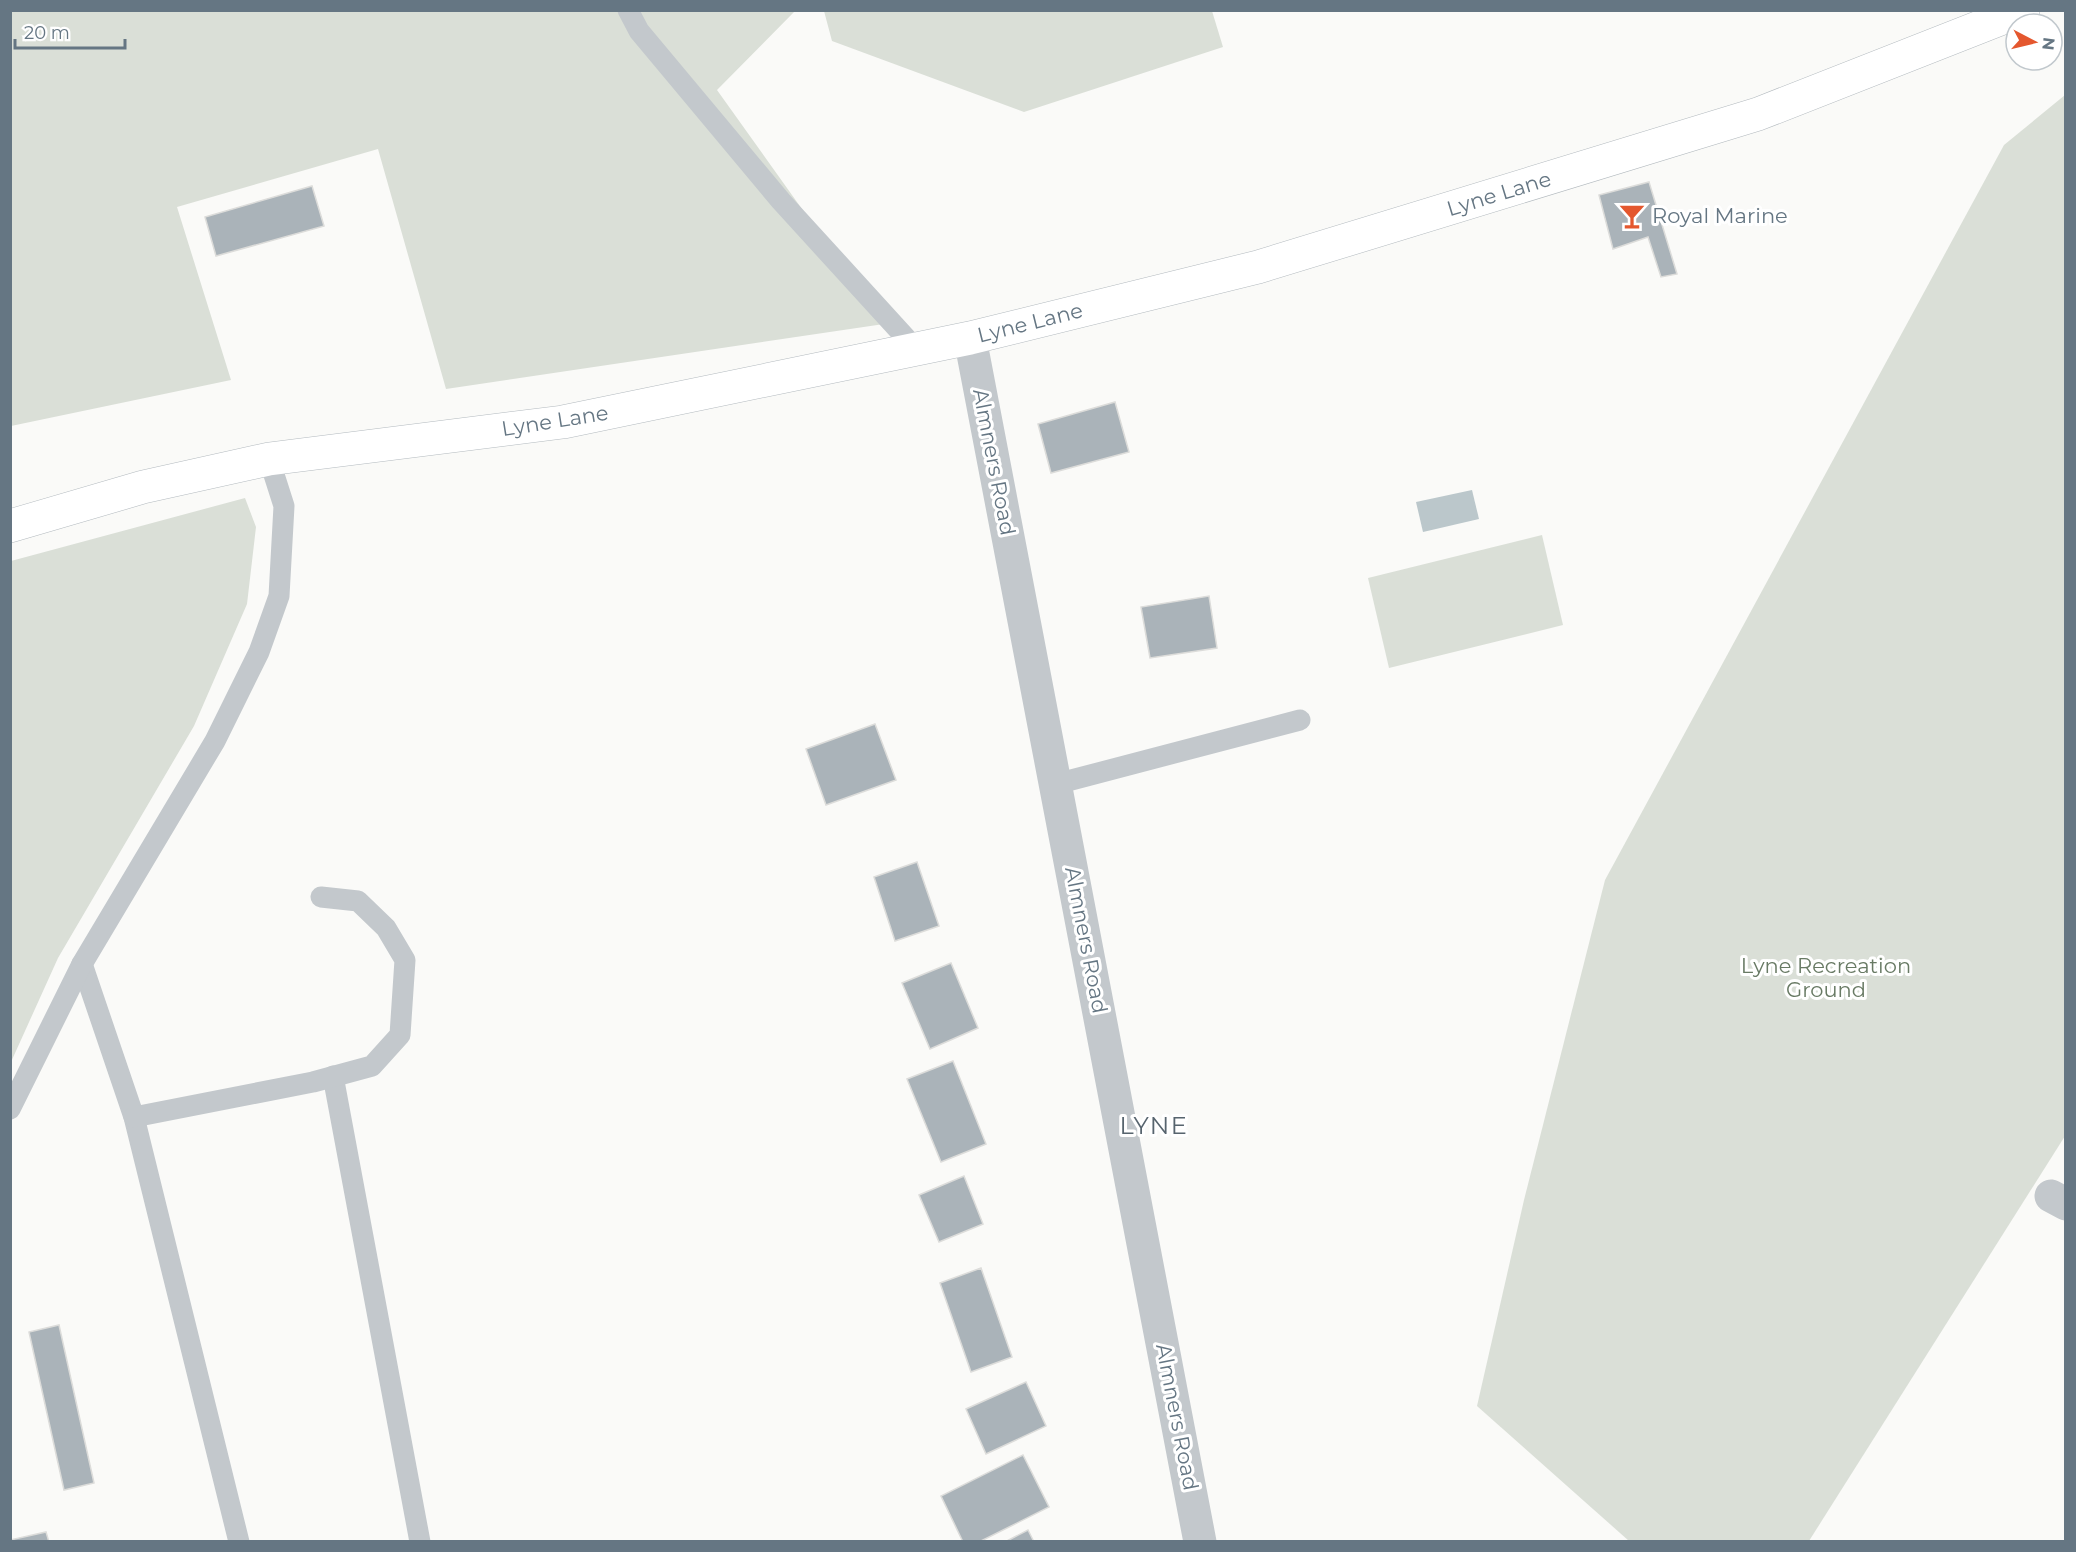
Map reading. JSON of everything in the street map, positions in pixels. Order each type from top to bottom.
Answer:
[{"type":"street","name":"Lyne Lane","points":[[10,526],[142,487],[269,459],[563,422],[969,338],[1258,267],[1747,118],[2023,10]]},
{"type":"street","name":"Almners Road","points":[[969,338],[1200,1542]]},
{"type":"lane","points":[[628,10],[639,31],[782,201],[916,349]]},
{"type":"lane","points":[[10,1109],[82,964],[215,741],[267,630],[279,596],[284,506],[269,459]]},
{"type":"lane","points":[[1056,784],[1300,720]]},
{"type":"lane","points":[[134,1117],[372,1066],[400,1035],[405,960],[386,928],[358,901],[321,897]]},
{"type":"lane","points":[[82,964],[134,1117],[240,1542]]},
{"type":"lane","points":[[333,1076],[420,1542]]},
{"type":"green space","points":[[11,11],[795,11],[717,90],[884,324],[446,389],[378,149],[177,207],[231,380],[11,426]]},
{"type":"green space","points":[[824,11],[1212,11],[1223,47],[1024,112],[832,41]]},
{"type":"green space","name":"Lyne Recreation Ground","points":[[2065,95],[2065,1136],[1809,1541],[1629,1541],[1477,1406],[1524,1200],[1605,880],[2004,145]]},
{"type":"green space","points":[[245,498],[256,527],[247,604],[194,726],[58,958],[11,1062],[11,561]]},
{"type":"green space","points":[[1542,535],[1563,625],[1389,668],[1368,578]]},
{"type":"shaded area","points":[[1472,490],[1479,519],[1423,532],[1416,502]]},
{"type":"building","name":"Royal Marine","points":[[1649,182],[1677,274],[1661,277],[1648,237],[1613,249],[1599,195]]},
{"type":"building","points":[[312,186],[324,226],[216,256],[205,217]]},
{"type":"building","points":[[1115,402],[1129,452],[1051,473],[1038,424]]},
{"type":"building","points":[[1209,596],[1217,648],[1150,658],[1141,607]]},
{"type":"building","points":[[875,724],[896,780],[826,805],[806,749]]},
{"type":"building","points":[[917,862],[939,926],[895,941],[874,877]]},
{"type":"building","points":[[951,963],[978,1028],[930,1049],[902,983]]},
{"type":"building","points":[[953,1061],[986,1144],[941,1162],[907,1079]]},
{"type":"building","points":[[964,1176],[983,1224],[939,1242],[919,1195]]},
{"type":"building","points":[[981,1268],[1012,1357],[971,1372],[940,1283]]},
{"type":"building","points":[[59,1325],[94,1483],[64,1490],[29,1332]]},
{"type":"building","points":[[1026,1382],[1046,1426],[986,1454],[966,1409]]},
{"type":"building","points":[[1023,1455],[1049,1507],[979,1542],[963,1542],[941,1496]]},
{"type":"building","points":[[1028,1530],[1034,1542],[1005,1542]]},
{"type":"building","points":[[46,1532],[49,1542],[10,1542],[10,1540]]},
{"type":"place","name":"Royal Marine","points":[[1632,216]]},
{"type":"district","name":"LYNE","points":[[1154,1126]]}]
